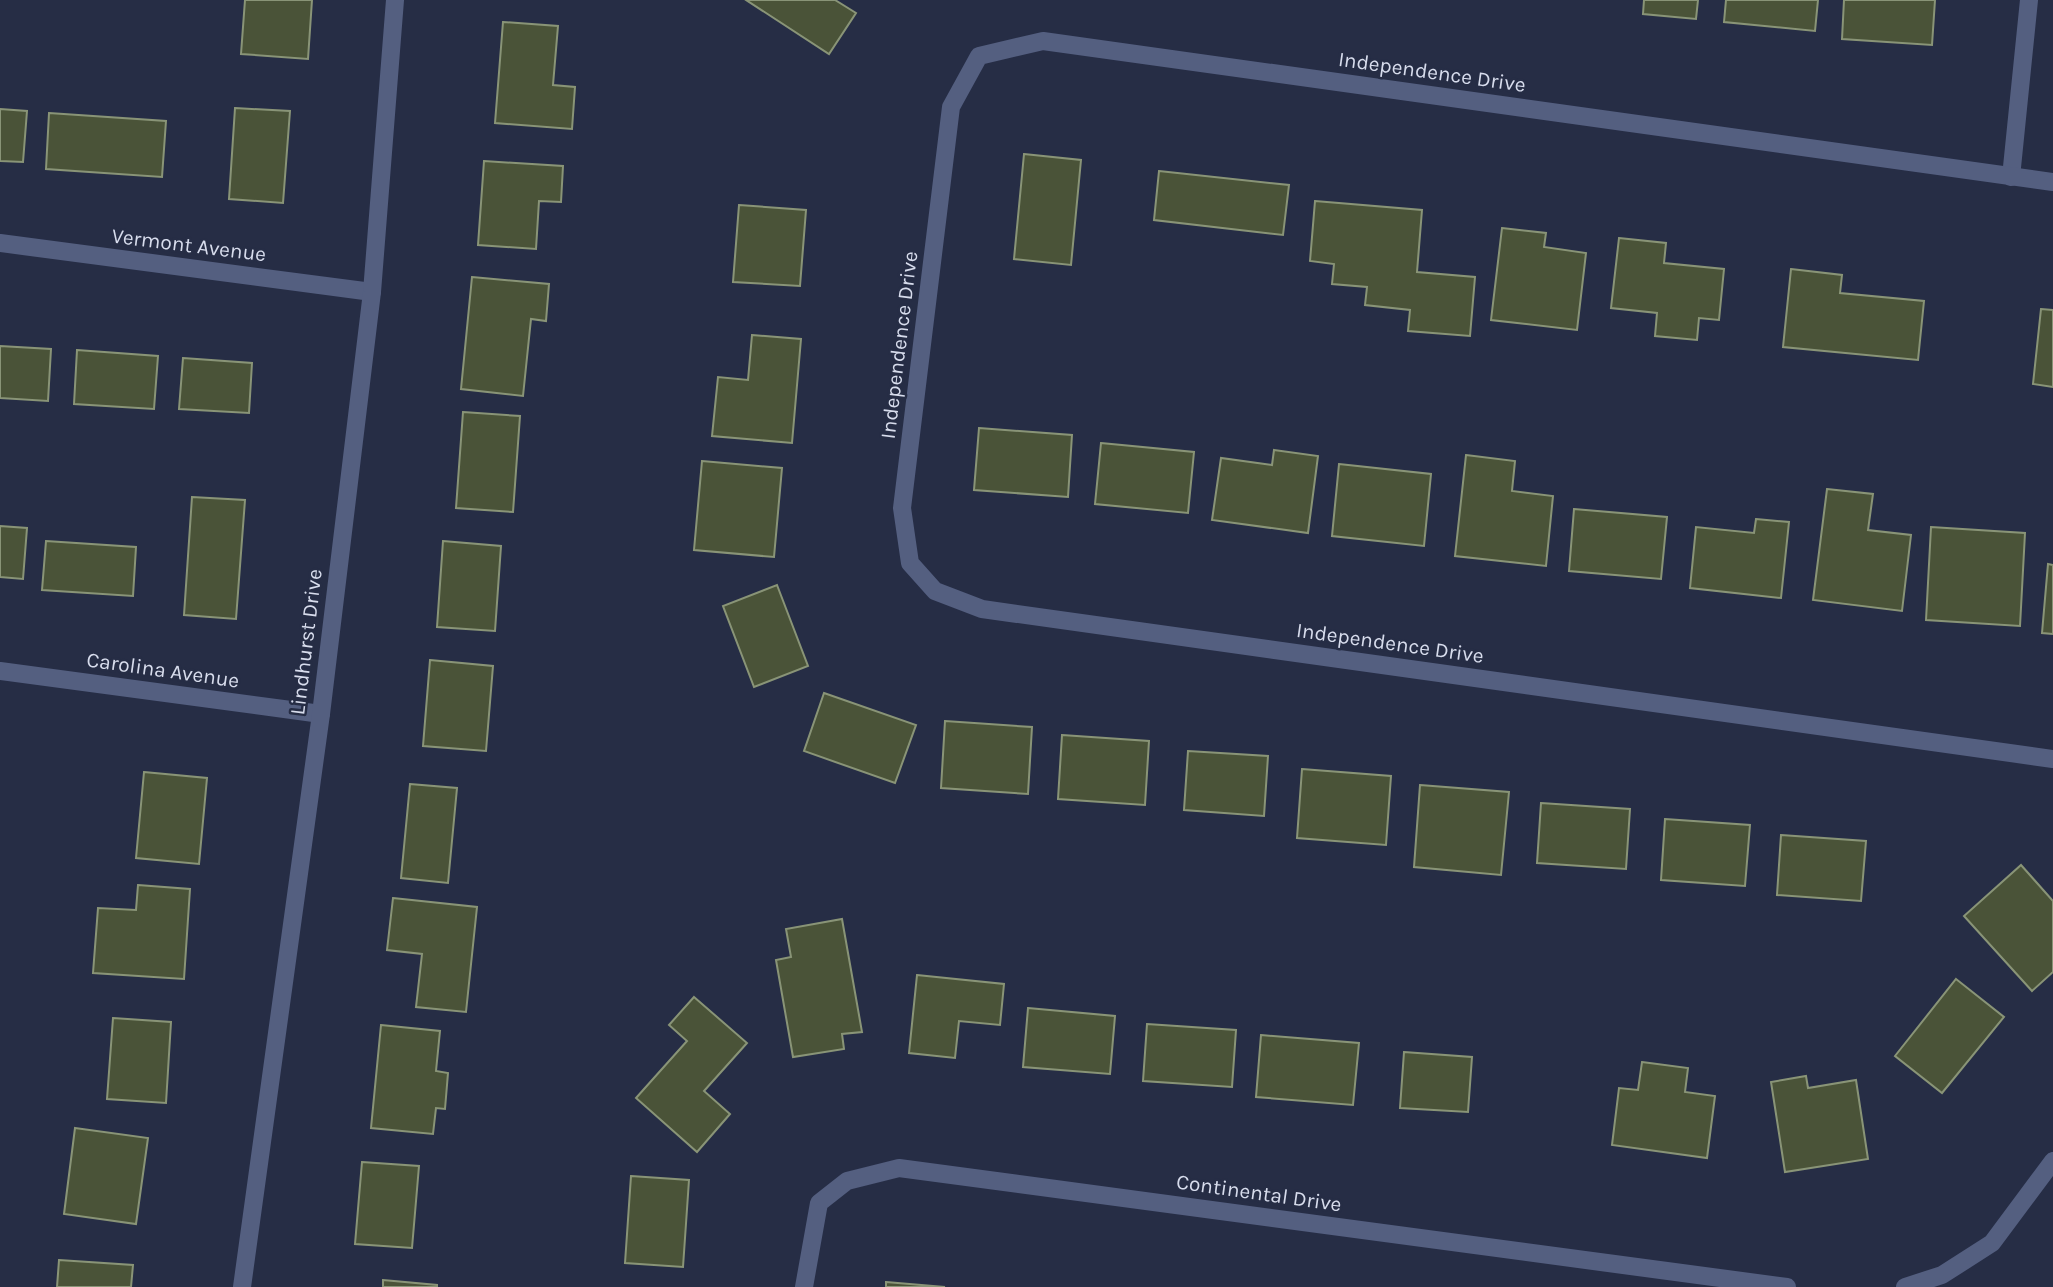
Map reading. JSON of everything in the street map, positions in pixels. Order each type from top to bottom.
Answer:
[{"type":"street","name":"Lindhurst Drive","points":[[242,1287],[321,714],[372,292],[395,0]]},
{"type":"street","points":[[2011,177],[2029,0]]},
{"type":"street","name":"Independence Drive","points":[[2053,182],[1043,40],[979,56],[951,107],[902,508],[910,563],[935,590],[982,609],[2053,759]]},
{"type":"street","name":"Vermont Avenue","points":[[0,243],[372,292]]},
{"type":"street","name":"Carolina Avenue","points":[[0,671],[321,714]]},
{"type":"street","points":[[1905,1287],[1942,1275],[1992,1243],[2053,1161]]},
{"type":"street","name":"Continental Drive","points":[[804,1287],[819,1203],[847,1181],[899,1168],[1787,1287]]},
{"type":"building","points":[[245,0],[312,0],[308,59],[241,54]]},
{"type":"building","points":[[746,0],[835,0],[856,13],[829,54]]},
{"type":"building","points":[[1644,0],[1698,0],[1696,19],[1643,14]]},
{"type":"building","points":[[1726,0],[1818,0],[1815,31],[1724,22]]},
{"type":"building","points":[[1844,0],[1935,0],[1932,45],[1842,39]]},
{"type":"building","points":[[503,22],[558,26],[553,85],[575,87],[572,129],[495,123]]},
{"type":"building","points":[[235,108],[290,111],[283,203],[229,199]]},
{"type":"building","points":[[0,109],[27,111],[23,162],[0,161]]},
{"type":"building","points":[[49,113],[166,121],[162,177],[46,169]]},
{"type":"building","points":[[1024,154],[1081,160],[1071,265],[1014,259]]},
{"type":"building","points":[[484,161],[563,166],[561,202],[539,201],[536,249],[478,245]]},
{"type":"building","points":[[1159,171],[1289,185],[1283,235],[1154,220]]},
{"type":"building","points":[[1315,201],[1422,210],[1417,272],[1475,277],[1470,336],[1408,331],[1410,310],[1365,305],[1367,287],[1332,284],[1334,264],[1310,261]]},
{"type":"building","points":[[739,205],[806,210],[800,286],[733,282]]},
{"type":"building","points":[[1502,228],[1546,233],[1544,247],[1586,253],[1577,330],[1491,320]]},
{"type":"building","points":[[1619,238],[1666,243],[1664,263],[1724,269],[1719,320],[1699,318],[1697,340],[1655,336],[1657,313],[1611,308]]},
{"type":"building","points":[[1791,269],[1842,275],[1840,293],[1924,301],[1918,360],[1783,347]]},
{"type":"building","points":[[472,277],[549,284],[546,321],[531,319],[523,396],[461,389]]},
{"type":"building","points":[[2041,309],[2053,310],[2053,387],[2033,384]]},
{"type":"building","points":[[752,335],[801,339],[792,443],[712,436],[718,377],[748,380]]},
{"type":"building","points":[[0,346],[51,349],[48,401],[0,398]]},
{"type":"building","points":[[77,350],[158,356],[154,409],[74,404]]},
{"type":"building","points":[[183,358],[252,363],[249,413],[179,409]]},
{"type":"building","points":[[463,412],[520,416],[513,512],[456,508]]},
{"type":"building","points":[[979,428],[1072,435],[1068,497],[974,490]]},
{"type":"building","points":[[1101,443],[1194,452],[1188,513],[1095,504]]},
{"type":"building","points":[[1274,450],[1318,456],[1308,533],[1212,520],[1221,458],[1272,465]]},
{"type":"building","points":[[1466,455],[1515,461],[1512,491],[1553,496],[1546,566],[1455,556]]},
{"type":"building","points":[[702,461],[782,468],[774,557],[694,550]]},
{"type":"building","points":[[1339,464],[1431,474],[1424,546],[1332,536]]},
{"type":"building","points":[[1827,489],[1873,494],[1868,530],[1911,535],[1902,611],[1813,600]]},
{"type":"building","points":[[192,497],[245,500],[236,619],[184,615]]},
{"type":"building","points":[[1574,509],[1667,517],[1661,579],[1569,571]]},
{"type":"building","points":[[1756,519],[1789,522],[1781,598],[1690,588],[1696,527],[1754,533]]},
{"type":"building","points":[[0,526],[27,528],[23,579],[0,577]]},
{"type":"building","points":[[1931,527],[2025,533],[2020,626],[1926,620]]},
{"type":"building","points":[[46,541],[136,547],[133,596],[42,590]]},
{"type":"building","points":[[443,541],[501,546],[495,631],[437,627]]},
{"type":"building","points":[[2048,564],[2053,565],[2053,634],[2042,633]]},
{"type":"building","points":[[777,585],[808,666],[754,687],[723,606]]},
{"type":"building","points":[[430,660],[493,666],[486,751],[423,746]]},
{"type":"building","points":[[824,693],[916,725],[895,783],[804,751]]},
{"type":"building","points":[[945,721],[1032,727],[1028,794],[941,788]]},
{"type":"building","points":[[1062,735],[1149,741],[1145,805],[1058,799]]},
{"type":"building","points":[[1188,751],[1268,756],[1264,816],[1184,810]]},
{"type":"building","points":[[1302,769],[1391,776],[1386,845],[1297,838]]},
{"type":"building","points":[[144,772],[207,778],[199,864],[136,858]]},
{"type":"building","points":[[410,784],[457,788],[448,883],[401,878]]},
{"type":"building","points":[[1420,785],[1509,792],[1501,875],[1414,867]]},
{"type":"building","points":[[1541,803],[1630,809],[1626,869],[1537,863]]},
{"type":"building","points":[[1665,819],[1750,825],[1745,886],[1661,880]]},
{"type":"building","points":[[1781,835],[1866,841],[1861,901],[1777,895]]},
{"type":"building","points":[[2021,865],[2053,901],[2053,972],[2032,991],[1964,916]]},
{"type":"building","points":[[138,885],[190,889],[184,979],[93,973],[98,908],[136,910]]},
{"type":"building","points":[[393,898],[477,907],[466,1012],[416,1007],[422,954],[387,950]]},
{"type":"building","points":[[842,919],[862,1032],[842,1034],[844,1049],[793,1057],[776,960],[791,957],[786,929]]},
{"type":"building","points":[[917,975],[1004,984],[1000,1025],[959,1021],[955,1058],[909,1053]]},
{"type":"building","points":[[1956,979],[2004,1017],[1942,1093],[1895,1056]]},
{"type":"building","points":[[694,997],[747,1043],[704,1091],[730,1114],[697,1152],[636,1098],[687,1041],[669,1025]]},
{"type":"building","points":[[1028,1008],[1115,1016],[1110,1074],[1023,1067]]},
{"type":"building","points":[[113,1018],[171,1022],[166,1103],[107,1099]]},
{"type":"building","points":[[1147,1024],[1236,1030],[1232,1087],[1143,1081]]},
{"type":"building","points":[[381,1025],[440,1031],[436,1071],[448,1073],[445,1109],[436,1108],[433,1134],[371,1128]]},
{"type":"building","points":[[1261,1035],[1359,1043],[1353,1105],[1256,1097]]},
{"type":"building","points":[[1404,1052],[1472,1057],[1468,1112],[1400,1108]]},
{"type":"building","points":[[1642,1062],[1688,1068],[1685,1092],[1715,1096],[1707,1158],[1612,1145],[1619,1088],[1638,1090]]},
{"type":"building","points":[[1806,1076],[1808,1088],[1856,1080],[1868,1159],[1785,1172],[1771,1082]]},
{"type":"building","points":[[75,1128],[148,1138],[136,1224],[64,1214]]},
{"type":"building","points":[[362,1162],[419,1166],[412,1248],[355,1244]]},
{"type":"building","points":[[631,1176],[689,1180],[683,1267],[625,1263]]},
{"type":"building","points":[[59,1260],[133,1265],[131,1287],[57,1287]]},
{"type":"building","points":[[383,1280],[437,1285],[437,1287],[383,1287]]},
{"type":"building","points":[[886,1282],[945,1287],[886,1287]]}]
